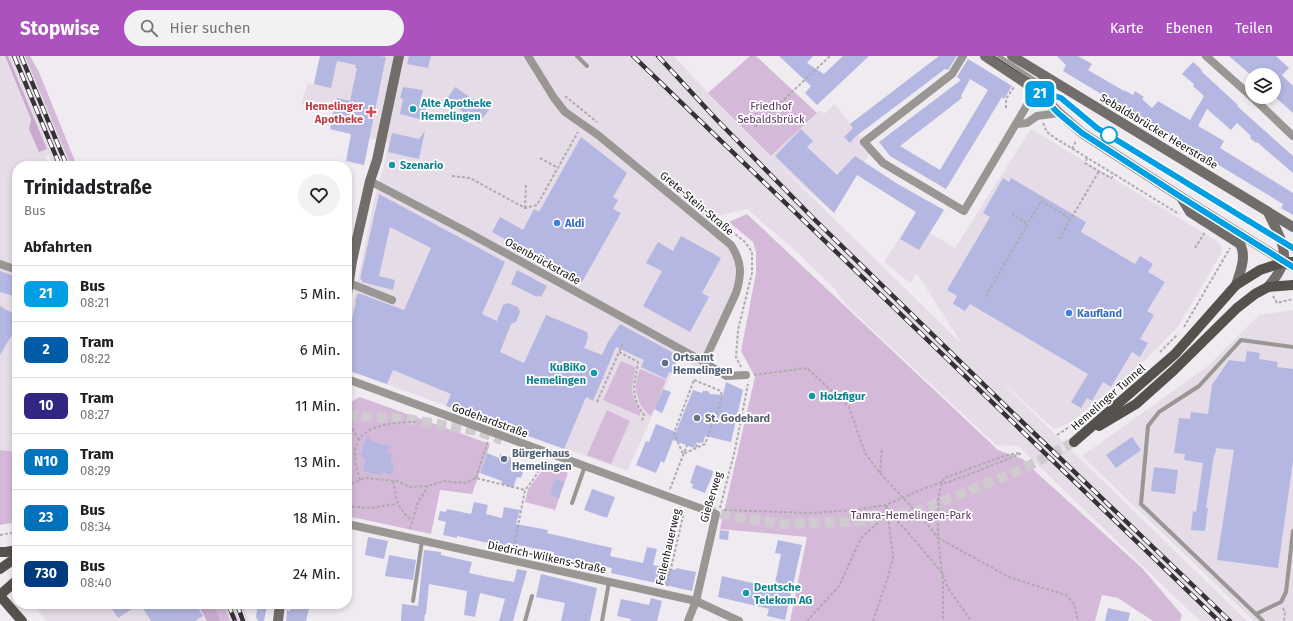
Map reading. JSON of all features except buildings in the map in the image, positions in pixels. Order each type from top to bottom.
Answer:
[{"type":"main road","points":[[352,261],[370,181],[377,160],[399,56]]},
{"type":"main road","name":"Sebaldsbrücker Heerstraße","points":[[985,56],[1008,72],[1040,83],[1293,227]]},
{"type":"main road","name":"Sebaldsbrücker Heerstraße","points":[[1012,56],[1040,83],[1058,113],[1082,133],[1181,197],[1288,262],[1293,267]]},
{"type":"main road","points":[[1181,197],[1190,212],[1240,244],[1243,249],[1243,261],[1236,285]]},
{"type":"main road","points":[[1268,212],[1283,244],[1288,262],[1268,287]]},
{"type":"main road","name":"Hemelinger Tunnel","points":[[1288,262],[1260,270],[1236,285],[1176,354],[1074,442],[1136,404],[1173,371],[1238,308],[1255,294],[1268,287],[1293,285]]},
{"type":"main road","points":[[0,552],[12,551]]},
{"type":"main road","points":[[0,569],[12,561]]},
{"type":"main road","points":[[12,584],[0,595],[22,621]]},
{"type":"main road","points":[[278,621],[279,609]]},
{"type":"street","name":"Grete-Stein-Straße","points":[[528,56],[554,98],[566,112],[598,135],[717,233],[731,245],[736,252],[741,269],[740,282],[704,362]]},
{"type":"street","points":[[963,56],[952,74],[864,142],[883,163],[964,211],[1040,83]]},
{"type":"street","points":[[1206,56],[1245,91]]},
{"type":"street","points":[[1259,104],[1293,136]]},
{"type":"street","points":[[1017,124],[1027,123],[1040,116],[1058,113]]},
{"type":"street","name":"Osenbrückstraße","points":[[370,181],[469,233],[704,362]]},
{"type":"street","points":[[0,264],[12,268]]},
{"type":"street","points":[[352,284],[392,300]]},
{"type":"street","points":[[704,362],[726,376],[746,375]]},
{"type":"street","name":"Godehardstraße","points":[[352,381],[716,514]]},
{"type":"street","name":"Gießerweg","points":[[688,621],[696,601],[716,514]]},
{"type":"street","name":"Diedrich-Wilkens-Straße","points":[[352,525],[511,561],[538,570],[610,582],[696,601],[739,621]]},
{"type":"lane","points":[[577,56],[587,66]]},
{"type":"lane","points":[[999,56],[1061,98],[1097,128],[1293,248]]},
{"type":"lane","points":[[1040,83],[1061,98]]},
{"type":"lane","points":[[1040,83],[1061,98]]},
{"type":"lane","points":[[1263,621],[1141,504],[1148,426],[1159,412],[1199,386],[1241,340],[1293,347]]},
{"type":"lane","points":[[572,503],[585,466]]},
{"type":"lane","points":[[1256,614],[1281,602],[1286,592],[1291,562],[1293,531]]},
{"type":"lane","points":[[413,601],[422,541]]},
{"type":"lane","points":[[602,621],[610,582]]},
{"type":"lane","points":[[525,621],[532,596]]},
{"type":"path","points":[[755,127],[830,56]]},
{"type":"path","points":[[1006,108],[1006,99],[1016,82],[1008,72]]},
{"type":"path","points":[[1040,116],[1047,132],[1055,138],[1180,215]]},
{"type":"path","points":[[452,176],[470,178],[525,208],[537,205],[582,124]]},
{"type":"path","points":[[540,158],[558,168]]},
{"type":"path","points":[[1087,158],[1085,163],[1111,178],[1116,175]]},
{"type":"path","points":[[1059,240],[1099,171]]},
{"type":"path","points":[[525,208],[526,183]]},
{"type":"path","points":[[986,296],[1041,201],[1071,219]]},
{"type":"path","points":[[1014,213],[1013,215],[1028,224]]},
{"type":"path","points":[[1195,248],[1204,235]]},
{"type":"path","points":[[1183,328],[1231,247]]},
{"type":"path","points":[[1158,354],[1178,334]]},
{"type":"path","points":[[597,402],[623,343]]},
{"type":"path","points":[[619,352],[638,362],[634,380],[634,391],[638,405],[644,415],[642,421]]},
{"type":"path","points":[[746,375],[807,368],[849,406],[864,453],[938,538],[1011,578],[1066,595],[1074,604],[1078,621]]},
{"type":"path","name":"Gießerweg","points":[[716,514],[722,506],[735,450],[748,383],[746,375]]},
{"type":"path","points":[[694,380],[721,391],[722,398],[705,444],[683,454],[674,433],[694,380]]},
{"type":"path","points":[[1057,435],[1093,411]]},
{"type":"path","points":[[360,480],[355,455],[356,445],[359,440],[375,427],[386,423],[416,422]]},
{"type":"path","points":[[352,428],[359,440]]},
{"type":"path","points":[[476,478],[492,432]]},
{"type":"path","points":[[696,449],[699,442]]},
{"type":"path","points":[[668,497],[687,445]]},
{"type":"path","points":[[880,472],[882,448]]},
{"type":"path","points":[[511,561],[525,490],[535,477],[548,453]]},
{"type":"path","points":[[716,514],[725,510],[810,513],[855,510],[886,505],[942,482],[946,483],[1022,453],[1007,455],[944,478],[942,482],[938,506],[938,538],[942,574],[943,621]]},
{"type":"path","points":[[352,483],[366,478],[397,481],[410,487],[428,486],[443,481],[466,483],[476,478],[525,490]]},
{"type":"path","points":[[392,480],[397,504],[412,520]]},
{"type":"path","points":[[409,538],[412,520],[418,502],[428,486]]},
{"type":"path","name":"Feilenhauerweg","points":[[666,595],[686,503]]},
{"type":"path","points":[[352,506],[369,508],[397,504]]},
{"type":"path","points":[[886,505],[895,519],[942,574],[948,588],[971,621]]},
{"type":"path","points":[[807,621],[839,586],[861,538],[881,520],[885,512],[886,505]]},
{"type":"path","points":[[873,621],[889,574],[893,557],[886,505]]},
{"type":"path","points":[[0,535],[12,533]]},
{"type":"path","points":[[1281,602],[1285,612],[1284,621]]},
{"type":"shaded area","points":[[0,56],[5,56],[31,119],[29,129],[47,149],[8,56],[25,56],[69,161],[52,161],[49,155],[45,156],[47,161],[12,161],[12,451],[0,450]]},
{"type":"shaded area","points":[[5,56],[8,56],[47,149],[39,152],[29,129],[31,119]]},
{"type":"shaded area","points":[[320,56],[674,56],[708,93],[771,156],[820,110],[824,114],[835,104],[871,151],[834,213],[779,165],[963,345],[917,274],[910,283],[884,262],[910,221],[955,248],[1031,129],[1217,241],[1222,247],[1221,254],[1177,328],[1140,365],[1071,422],[1054,429],[993,374],[1247,621],[1200,621],[1018,446],[996,445],[846,305],[835,289],[799,254],[747,209],[719,216],[718,231],[743,272],[718,339],[702,370],[679,357],[627,471],[352,372],[352,309],[375,196],[384,166],[388,143],[330,129],[333,113],[301,104],[308,83],[313,84]]},
{"type":"shaded area","points":[[1293,310],[1293,621],[1254,621],[1082,456],[1208,366],[1259,315]]},
{"type":"shaded area","points":[[37,609],[201,609],[207,621],[46,621]]},
{"type":"shaded area","points":[[201,609],[215,609],[221,621],[207,621]]},
{"type":"shaded area","points":[[215,609],[245,609],[249,621],[221,621]]},
{"type":"green space","points":[[25,56],[30,56],[39,72],[75,161],[69,161]]},
{"type":"green space","name":"Friedhof Sebaldsbrück","points":[[750,56],[756,56],[817,113],[771,156],[708,93]]},
{"type":"green space","name":"Tamra-Hemelingen-Park","points":[[747,214],[998,450],[1023,459],[1142,568],[1182,615],[1180,621],[1153,621],[1118,598],[1102,595],[1095,621],[790,621],[807,537],[720,529],[755,377],[741,351],[756,273],[756,252],[753,242],[729,222]]},
{"type":"green space","points":[[621,361],[635,367],[632,392],[640,411],[640,416],[603,400]]},
{"type":"green space","points":[[640,369],[666,380],[651,416],[642,406],[637,395],[636,382]]},
{"type":"green space","points":[[360,397],[490,444],[472,494],[440,490],[431,534],[352,517],[352,401]]},
{"type":"green space","points":[[607,410],[630,421],[611,464],[587,455]]},
{"type":"green space","points":[[0,450],[12,451],[12,523],[0,525]]},
{"type":"green space","points":[[545,464],[568,473],[555,510],[525,502],[528,489]]},
{"type":"green space","points":[[215,609],[226,609],[230,621],[221,621]]},
{"type":"tunnel","points":[[352,415],[407,419],[478,431],[502,440]]},
{"type":"tunnel","points":[[706,510],[733,517],[784,524],[861,521],[917,511],[1021,470],[1074,442]]},
{"type":"tram line","points":[[994,56],[1046,90],[1096,131],[1293,250]]},
{"type":"railway","points":[[14,56],[58,161]]},
{"type":"railway","points":[[21,56],[65,161]]},
{"type":"railway","points":[[633,56],[1219,621]]},
{"type":"railway","points":[[658,56],[716,119],[814,219],[1014,414],[1230,621]]},
{"type":"railway","points":[[230,609],[235,621]]},
{"type":"railway","points":[[239,609],[243,621]]},
{"type":"bus line","name":"21","points":[[1293,248],[1097,128],[1061,98],[1036,90],[1058,113],[1082,133],[1293,267]]},
{"type":"place","name":"Alte Apotheke Hemelingen","points":[[413,109]]},
{"type":"place","name":"Hemelinger Apotheke","points":[[371,112]]},
{"type":"place","name":"Szenario","points":[[392,165]]},
{"type":"place","name":"Aldi","points":[[557,223]]},
{"type":"place","name":"Kaufland","points":[[1069,313]]},
{"type":"place","name":"Ortsamt Hemelingen","points":[[665,363]]},
{"type":"place","name":"KuBiKo Hemelingen","points":[[594,373]]},
{"type":"place","name":"Holzfigur","points":[[812,396]]},
{"type":"place","name":"St. Godehard","points":[[697,418]]},
{"type":"place","name":"Bürgerhaus Hemelingen","points":[[504,459]]},
{"type":"place","name":"Deutsche Telekom AG","points":[[746,593]]}]
